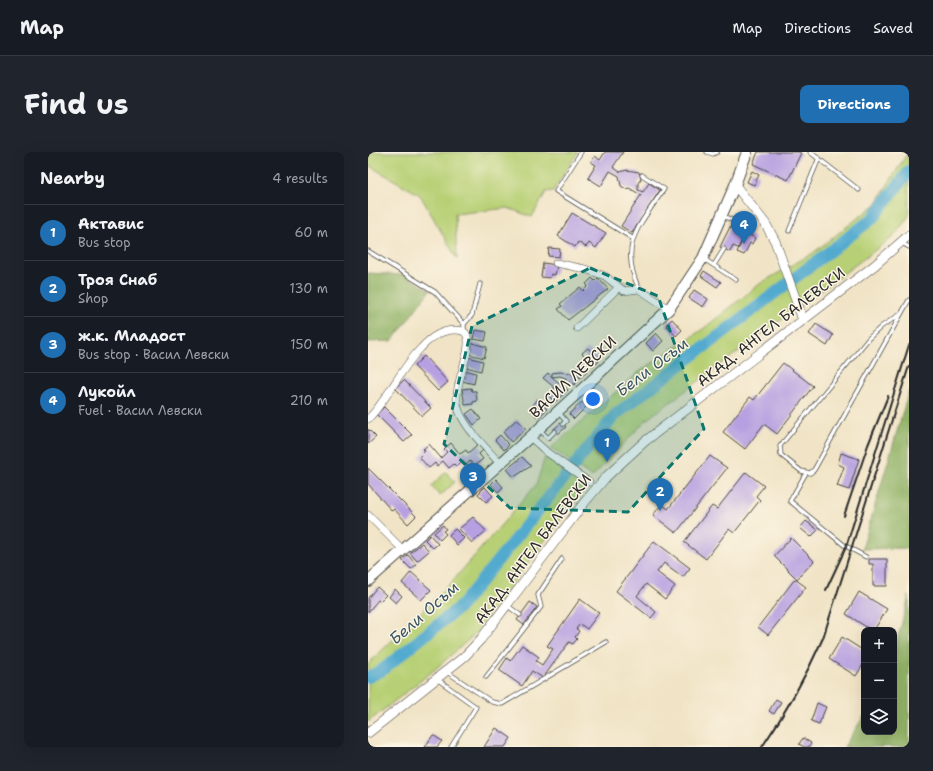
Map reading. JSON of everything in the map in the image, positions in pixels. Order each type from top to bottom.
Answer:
[{"type":"main road","name":"ВАСИЛ ЛЕВСКИ","points":[[383,569],[402,549],[558,412],[669,309],[703,258],[735,185],[747,152]]},
{"type":"main road","points":[[368,581],[383,569]]},
{"type":"street","points":[[735,185],[765,223],[775,241],[803,320]]},
{"type":"street","name":"АКАД. АНГЕЛ БАЛЕВСКИ","points":[[368,733],[447,672],[481,639],[508,606],[584,503],[607,475],[644,442],[803,320],[905,245],[909,235]]},
{"type":"street","points":[[556,263],[585,269],[605,276],[618,288],[624,291],[639,289],[669,309]]},
{"type":"street","points":[[577,328],[618,288]]},
{"type":"street","points":[[368,419],[421,347],[434,336],[445,330],[464,328],[468,344],[457,392],[459,411],[467,425],[500,464]]},
{"type":"street","points":[[530,437],[548,453],[589,482]]},
{"type":"street","points":[[368,515],[402,549]]},
{"type":"street","name":"ВАСИЛ ЛЕВСКИ","points":[[368,587],[383,569]]},
{"type":"lane","points":[[581,152],[556,191],[632,238]]},
{"type":"lane","points":[[707,152],[714,154],[717,152]]},
{"type":"lane","points":[[810,152],[860,190]]},
{"type":"lane","points":[[789,231],[819,158]]},
{"type":"lane","points":[[639,289],[630,267],[632,238],[664,189],[642,175]]},
{"type":"lane","points":[[722,215],[732,220],[735,229]]},
{"type":"lane","points":[[714,265],[724,249]]},
{"type":"lane","points":[[368,251],[435,292],[464,328],[472,315],[480,284]]},
{"type":"lane","points":[[703,258],[736,280]]},
{"type":"lane","points":[[866,557],[844,545],[790,501],[806,473],[814,470],[909,300]]},
{"type":"lane","points":[[806,473],[781,455],[780,446],[869,338],[882,326],[901,314]]},
{"type":"lane","points":[[558,412],[566,421],[563,424]]},
{"type":"lane","points":[[539,429],[548,438],[555,431]]},
{"type":"lane","points":[[486,677],[541,607],[538,595],[562,559]]},
{"type":"lane","points":[[508,606],[520,615]]},
{"type":"lane","points":[[447,672],[492,702],[502,704],[606,642]]},
{"type":"lane","points":[[437,679],[476,707],[450,747]]},
{"type":"highlighted area","points":[[590,268],[658,296],[704,429],[628,512],[510,508],[444,444],[472,326]]},
{"type":"green space","points":[[368,152],[578,152],[553,191],[546,192],[532,217],[508,208],[455,214],[457,259],[420,195],[368,165]]},
{"type":"green space","points":[[908,152],[909,216],[893,237],[646,420],[592,477],[551,448],[639,372],[703,329],[761,283],[813,253],[876,204]]},
{"type":"green space","points":[[368,273],[404,275],[430,290],[392,341],[368,342]]},
{"type":"green space","points":[[909,391],[909,548],[862,549]]},
{"type":"green space","points":[[545,457],[586,486],[473,636],[433,671],[368,722],[368,664],[450,584],[536,485]]},
{"type":"green space","points":[[446,472],[455,482],[440,496],[431,486]]},
{"type":"green space","points":[[909,596],[909,747],[844,747],[861,721],[861,735],[897,735],[897,641]]},
{"type":"building","points":[[605,152],[623,152],[613,167],[620,172],[627,170],[639,172],[641,179],[638,183],[638,190],[643,192],[649,183],[660,190],[632,233],[621,226],[641,195],[629,188],[626,189],[621,186],[619,176],[610,171],[601,186],[588,178],[596,165],[591,162],[595,156],[600,160]]},
{"type":"building","points":[[758,152],[801,153],[788,180],[753,164]]},
{"type":"building","points":[[752,171],[759,175],[754,185],[747,182]]},
{"type":"building","points":[[572,213],[606,233],[596,248],[589,243],[586,247],[578,242],[575,247],[558,236]]},
{"type":"building","points":[[730,227],[740,232],[738,237],[743,239],[738,248],[733,246],[730,252],[720,247]]},
{"type":"building","points":[[746,233],[755,238],[752,244],[750,243],[744,255],[737,252]]},
{"type":"building","points":[[549,248],[560,249],[559,257],[548,256]]},
{"type":"building","points":[[543,263],[557,265],[555,275],[551,274],[550,278],[541,277]]},
{"type":"building","points":[[704,271],[721,282],[717,287],[701,276]]},
{"type":"building","points":[[592,278],[595,281],[598,278],[608,289],[568,320],[558,309],[562,306],[560,304],[580,287],[583,291],[588,286],[586,284]]},
{"type":"building","points":[[694,290],[708,299],[703,307],[689,298]]},
{"type":"building","points":[[672,319],[682,330],[676,336],[666,325]]},
{"type":"building","points":[[816,324],[833,335],[827,346],[809,334]]},
{"type":"building","points":[[475,330],[487,332],[485,341],[473,339]]},
{"type":"building","points":[[656,333],[663,341],[653,351],[646,343]]},
{"type":"building","points":[[472,343],[487,347],[484,358],[469,354]]},
{"type":"building","points":[[588,348],[599,361],[594,366],[582,353]]},
{"type":"building","points":[[424,356],[448,382],[438,391],[414,366]]},
{"type":"building","points":[[468,357],[483,361],[481,371],[466,367]]},
{"type":"building","points":[[783,363],[813,386],[777,434],[764,424],[745,449],[723,432],[750,397],[754,400]]},
{"type":"building","points":[[581,365],[587,372],[580,378],[574,371]]},
{"type":"building","points":[[464,370],[476,373],[474,384],[462,381]]},
{"type":"building","points":[[548,373],[568,390],[555,402],[548,395],[555,388],[543,378]]},
{"type":"building","points":[[552,373],[571,373],[578,381],[574,385],[568,379],[560,376],[552,377]]},
{"type":"building","points":[[404,380],[431,408],[422,416],[395,388]]},
{"type":"building","points":[[471,388],[472,391],[476,391],[477,401],[473,402],[473,404],[465,405],[462,389]]},
{"type":"building","points":[[538,399],[547,409],[538,418],[532,412],[536,408],[533,405]]},
{"type":"building","points":[[582,402],[586,407],[574,419],[569,414]]},
{"type":"building","points":[[384,407],[412,435],[404,442],[376,414]]},
{"type":"building","points":[[473,409],[481,419],[474,425],[466,414]]},
{"type":"building","points":[[517,419],[526,429],[511,442],[503,432]]},
{"type":"building","points":[[562,422],[566,427],[558,434],[554,429]]},
{"type":"building","points":[[368,429],[376,437],[368,444]]},
{"type":"building","points":[[500,435],[509,445],[504,450],[495,440]]},
{"type":"building","points":[[451,443],[460,454],[466,450],[468,453],[478,444],[483,450],[479,454],[483,459],[474,466],[470,461],[466,465],[463,461],[456,466],[454,464],[449,468],[443,461],[437,466],[435,463],[429,468],[419,457],[425,451],[423,449],[429,444],[441,458],[447,452],[444,449]]},
{"type":"building","points":[[841,453],[859,459],[849,490],[837,486],[844,467],[838,464]]},
{"type":"building","points":[[710,456],[727,468],[676,533],[653,515],[662,504],[668,509]]},
{"type":"building","points":[[522,457],[531,466],[514,477],[507,469]]},
{"type":"building","points":[[368,468],[416,516],[408,524],[394,509],[392,511],[368,484]]},
{"type":"building","points":[[746,472],[764,486],[756,496],[760,500],[734,533],[729,529],[706,559],[684,542],[712,506],[717,509]]},
{"type":"building","points":[[496,479],[503,487],[498,492],[491,484]]},
{"type":"building","points":[[485,487],[493,496],[486,502],[478,494]]},
{"type":"building","points":[[473,517],[486,531],[472,543],[459,529]]},
{"type":"building","points":[[806,521],[818,530],[811,537],[800,528]]},
{"type":"building","points":[[443,525],[446,529],[443,531],[446,534],[440,540],[434,533]]},
{"type":"building","points":[[455,529],[464,538],[457,545],[449,535]]},
{"type":"building","points":[[430,535],[438,544],[433,548],[425,540]]},
{"type":"building","points":[[791,538],[814,561],[797,579],[774,556]]},
{"type":"building","points":[[654,541],[690,568],[683,577],[664,563],[657,572],[675,586],[665,599],[646,584],[637,596],[656,612],[651,618],[616,591]]},
{"type":"building","points":[[422,543],[429,551],[417,561],[410,553]]},
{"type":"building","points":[[408,555],[416,565],[411,569],[402,560]]},
{"type":"building","points":[[869,559],[887,559],[887,586],[873,586],[873,564],[869,564]]},
{"type":"building","points":[[411,572],[431,590],[421,600],[402,583]]},
{"type":"building","points":[[795,579],[806,587],[768,635],[758,627]]},
{"type":"building","points":[[377,587],[386,595],[380,601],[378,600],[368,612],[368,598]]},
{"type":"building","points":[[395,589],[402,596],[396,603],[389,597]]},
{"type":"building","points":[[859,592],[887,609],[876,627],[866,627],[846,614]]},
{"type":"building","points":[[580,599],[599,613],[587,629],[580,624],[576,629],[579,631],[575,637],[577,639],[573,644],[569,642],[543,678],[532,671],[522,686],[499,670],[507,658],[510,661],[522,645],[539,657],[536,661],[542,665],[553,649],[547,646]]},
{"type":"building","points":[[530,602],[537,607],[524,625],[517,620]]},
{"type":"building","points":[[842,637],[861,649],[861,668],[856,676],[829,659]]},
{"type":"building","points":[[776,699],[781,702],[774,714],[769,711]]},
{"type":"building","points":[[817,703],[826,707],[819,724],[811,721]]},
{"type":"building","points":[[496,728],[511,738],[505,747],[484,747]]},
{"type":"building","points":[[433,735],[442,741],[437,747],[425,747]]},
{"type":"building","points":[[803,738],[811,743],[809,747],[804,747],[799,744]]},
{"type":"waterway","name":"Бели Осъм","points":[[368,677],[381,671],[461,606],[615,415],[872,219],[909,171]]},
{"type":"railway","points":[[826,590],[846,547],[909,345]]},
{"type":"railway","points":[[762,747],[795,694],[823,638],[909,366]]},
{"type":"railway","points":[[844,516],[868,445],[888,396]]},
{"type":"place","name":"Лукойл","points":[[744,244]]},
{"type":"place","name":"Актавис","points":[[607,462]]},
{"type":"place","name":"ж.к. Младост","points":[[473,496]]},
{"type":"place","name":"Троя Снаб","points":[[660,511]]}]
